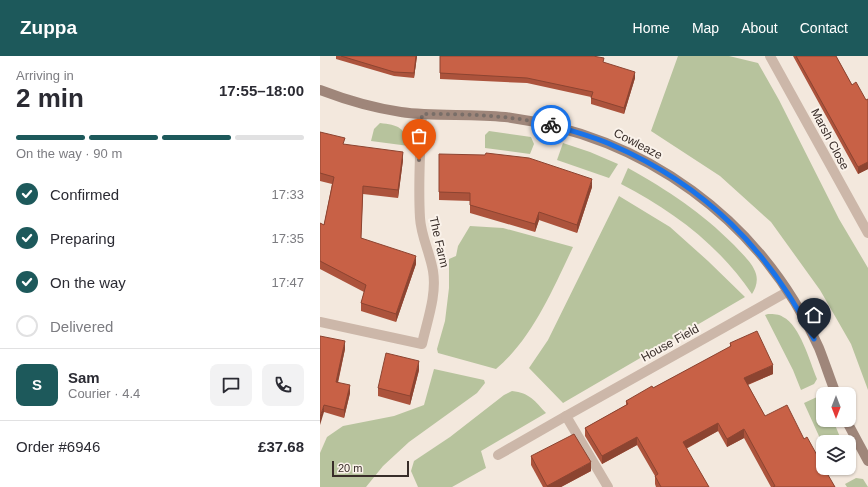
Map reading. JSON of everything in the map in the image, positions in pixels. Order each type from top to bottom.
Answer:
[{"type":"main road","name":"Cowleaze","points":[[320,90],[348,101],[402,112],[422,114],[481,115],[548,124],[594,138],[629,153],[670,176],[711,205],[749,241],[765,261],[799,312],[818,348],[833,387]]},
{"type":"main road","points":[[850,427],[868,461]]},
{"type":"street","name":"Marsh Close","points":[[770,56],[868,233]]},
{"type":"street","name":"The Farm","points":[[320,322],[422,344],[434,279],[431,260],[423,237],[420,220],[419,160],[422,114]]},
{"type":"street","name":"House Field","points":[[498,455],[787,292]]},
{"type":"street","points":[[566,416],[608,487]]},
{"type":"green space","points":[[678,56],[729,56],[758,63],[779,100],[839,219],[868,268],[868,390],[851,344],[820,290],[771,222],[720,176],[651,131]]},
{"type":"green space","points":[[380,123],[400,128],[405,135],[409,146],[371,141],[374,129]]},
{"type":"green space","points":[[489,131],[531,137],[534,144],[530,154],[485,148],[485,135]]},
{"type":"green space","points":[[563,143],[590,152],[618,164],[609,178],[557,160]]},
{"type":"green space","points":[[628,168],[657,185],[697,212],[734,245],[750,262],[756,274],[757,279],[755,289],[752,294],[725,260],[694,231],[658,205],[621,184]]},
{"type":"green space","points":[[619,196],[670,227],[745,297],[563,403],[529,368],[548,340]]},
{"type":"green space","points":[[470,226],[503,228],[573,247],[549,296],[531,328],[509,357],[496,369],[438,353],[437,349],[445,321],[449,288],[449,259],[456,256],[458,246]]},
{"type":"green space","points":[[776,314],[781,316],[789,321],[794,328],[804,345],[817,379],[814,384],[801,390],[793,370],[765,315]]},
{"type":"green space","points":[[434,369],[484,380],[485,383],[477,393],[409,442],[383,466],[366,487],[320,487],[320,453],[327,437],[343,426],[394,416],[424,405]]},
{"type":"green space","points":[[512,391],[528,396],[546,413],[481,451],[486,468],[452,487],[418,487],[411,471],[414,461],[450,437],[504,395]]},
{"type":"green space","points":[[816,397],[816,427],[836,427],[839,435],[818,435],[804,403]]},
{"type":"green space","points":[[856,478],[863,479],[868,487],[847,487],[845,484]]},
{"type":"building","points":[[341,56],[416,56],[414,73],[394,72]]},
{"type":"building","points":[[440,56],[593,56],[604,58],[603,62],[635,72],[624,108],[591,98],[593,92],[527,78],[440,73]]},
{"type":"building","points":[[796,56],[836,56],[852,85],[856,82],[866,100],[868,99],[868,162],[858,167]]},
{"type":"building","points":[[320,132],[345,138],[343,144],[403,152],[398,190],[363,186],[361,238],[416,256],[396,314],[361,303],[366,285],[320,261],[320,223],[324,225],[334,177],[320,173]]},
{"type":"building","points":[[486,153],[529,158],[592,179],[577,225],[539,212],[535,224],[470,205],[470,193],[439,192],[439,154],[485,155]]},
{"type":"building","points":[[757,331],[773,365],[744,378],[765,416],[787,405],[804,439],[807,437],[816,453],[816,475],[828,475],[835,487],[773,487],[775,486],[744,429],[727,439],[718,423],[683,442],[709,487],[661,487],[655,476],[658,474],[637,437],[602,456],[585,428],[628,404],[626,401],[652,386],[653,388],[731,346],[730,343]]},
{"type":"building","points":[[320,336],[345,341],[336,382],[350,385],[344,410],[324,405],[320,417]]},
{"type":"building","points":[[386,353],[419,361],[410,396],[378,388]]},
{"type":"building","points":[[574,434],[591,462],[547,486],[531,456]]},
{"type":"way so far","points":[[419,160],[422,114],[481,115],[526,120],[551,125]]},
{"type":"route","points":[[551,125],[612,144],[685,185],[711,205],[749,241],[765,261],[782,284],[814,339]]}]
